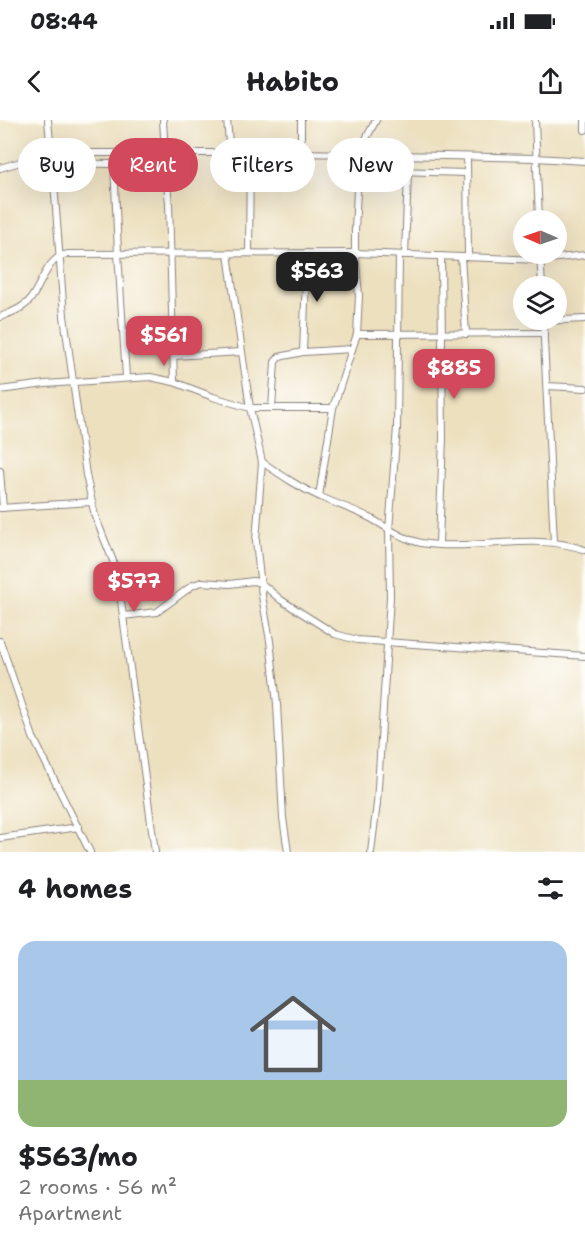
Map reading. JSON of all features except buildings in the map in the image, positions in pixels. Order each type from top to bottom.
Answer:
[{"type":"street","points":[[48,120],[50,138]]},
{"type":"street","points":[[164,120],[165,138]]},
{"type":"street","points":[[227,120],[229,138]]},
{"type":"street","points":[[301,120],[301,138]]},
{"type":"street","points":[[366,138],[376,120]]},
{"type":"street","points":[[535,120],[539,210]]},
{"type":"street","points":[[585,120],[585,130]]},
{"type":"street","points":[[414,156],[585,161]]},
{"type":"street","points":[[466,334],[464,257],[467,157]]},
{"type":"street","points":[[0,168],[18,163]]},
{"type":"street","points":[[108,163],[57,163],[54,165],[59,255],[72,381],[91,502],[99,530],[113,561],[123,616],[155,852]]},
{"type":"street","points":[[414,171],[467,173]]},
{"type":"street","points":[[115,192],[126,377]]},
{"type":"street","points":[[168,192],[174,382]]},
{"type":"street","points":[[249,254],[250,192]]},
{"type":"street","points":[[319,496],[333,408],[357,334],[359,296],[355,253],[357,192]]},
{"type":"street","points":[[371,852],[377,803],[390,597],[389,530],[397,428],[398,334],[406,192]]},
{"type":"street","points":[[303,352],[307,253]]},
{"type":"street","points":[[0,317],[24,306],[31,299],[51,264],[59,255],[355,253],[513,257]]},
{"type":"street","points":[[228,254],[250,408],[262,462],[256,541],[277,704],[283,818],[288,852]]},
{"type":"street","points":[[567,256],[585,255]]},
{"type":"street","points":[[440,543],[443,438],[441,256]]},
{"type":"street","points":[[567,319],[585,319]]},
{"type":"street","points":[[544,330],[554,542]]},
{"type":"street","points":[[357,334],[544,333]]},
{"type":"street","points":[[272,408],[275,362],[279,357],[303,352],[352,349]]},
{"type":"street","points":[[173,356],[242,352]]},
{"type":"street","points":[[0,390],[72,381],[150,377],[174,382],[250,408],[333,408]]},
{"type":"street","points":[[547,386],[585,388]]},
{"type":"street","points":[[262,462],[319,496],[421,543],[480,545],[554,542],[585,549]]},
{"type":"street","points":[[0,471],[2,508],[91,502]]},
{"type":"street","points":[[123,616],[157,612],[193,585],[202,582],[230,584],[253,581],[261,583],[290,606],[335,634],[357,640],[585,656]]},
{"type":"street","points":[[0,641],[33,737],[90,852]]},
{"type":"street","points":[[0,838],[79,827]]}]
